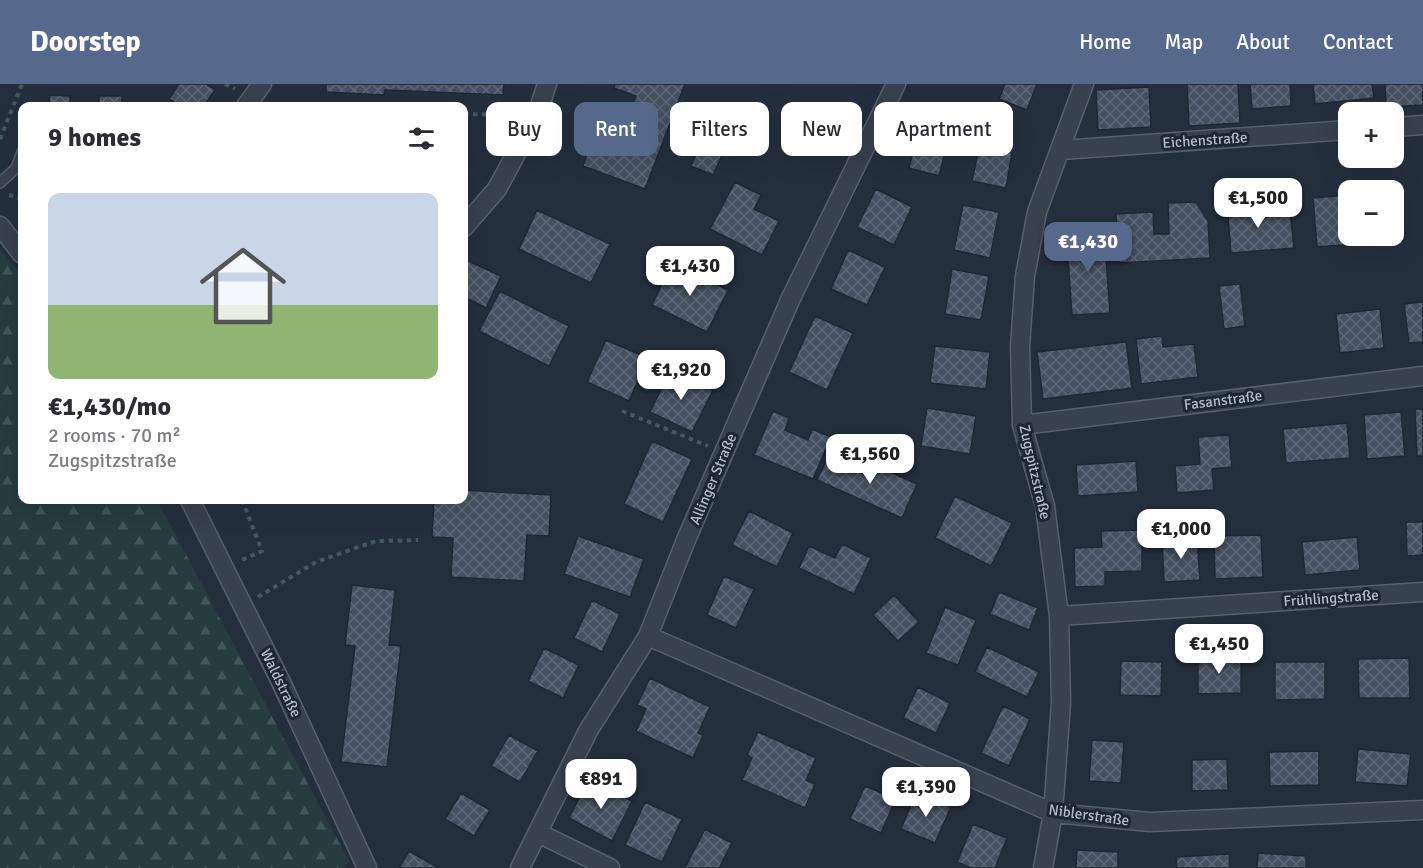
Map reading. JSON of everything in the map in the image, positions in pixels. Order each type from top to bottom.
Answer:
[{"type":"street","points":[[249,102],[262,84]]},
{"type":"street","points":[[542,102],[548,84]]},
{"type":"street","name":"Allinger Straße","points":[[520,868],[588,731],[648,636],[791,298],[896,84]]},
{"type":"street","name":"Zugspitzstraße","points":[[1043,868],[1053,813],[1061,703],[1059,616],[1045,506],[1022,425],[1020,346],[1025,276],[1037,212],[1084,84]]},
{"type":"street","points":[[1404,126],[1423,125]]},
{"type":"street","name":"Eichenstraße","points":[[1061,150],[1338,131]]},
{"type":"street","points":[[468,222],[497,189],[515,156]]},
{"type":"street","points":[[0,226],[18,249]]},
{"type":"street","name":"Fasanstraße","points":[[1022,425],[1423,376]]},
{"type":"street","name":"Waldstraße","points":[[192,504],[281,682],[367,868]]},
{"type":"street","name":"Frühlingstraße","points":[[1059,616],[1423,592]]},
{"type":"street","name":"Niblerstraße","points":[[648,636],[1053,813],[1150,822],[1423,810]]},
{"type":"street","points":[[538,834],[610,868]]},
{"type":"lane","points":[[0,183],[16,168],[18,163]]},
{"type":"path","points":[[0,139],[22,84]]},
{"type":"path","points":[[468,114],[486,114]]},
{"type":"path","points":[[622,411],[724,452]]},
{"type":"path","points":[[225,569],[262,551],[244,504]]},
{"type":"path","points":[[243,606],[316,562],[376,541],[418,540]]},
{"type":"green space","points":[[0,249],[18,270],[18,504],[159,504],[349,861],[342,868],[0,868]]},
{"type":"building","points":[[179,84],[206,84],[215,90],[207,102],[174,102],[169,99]]},
{"type":"building","points":[[326,84],[504,84],[503,95],[385,90],[384,95],[326,92]]},
{"type":"building","points":[[615,84],[685,84],[678,102],[670,102],[670,123],[658,155],[658,102],[634,102],[636,96],[614,88]]},
{"type":"building","points":[[1005,84],[1037,84],[1027,110],[1013,104],[1013,102],[999,99]]},
{"type":"building","points":[[1187,84],[1238,84],[1240,123],[1189,126]]},
{"type":"building","points":[[1250,84],[1290,84],[1291,106],[1252,109]]},
{"type":"building","points":[[1313,84],[1372,84],[1374,98],[1315,104]]},
{"type":"building","points":[[1385,84],[1423,84],[1423,105],[1404,106],[1404,102],[1386,102]]},
{"type":"building","points":[[1149,87],[1151,127],[1098,130],[1096,90]]},
{"type":"building","points":[[50,95],[70,96],[70,102],[49,102]]},
{"type":"building","points":[[99,96],[122,96],[122,102],[99,102]]},
{"type":"building","points":[[586,156],[658,156],[645,189],[583,166]]},
{"type":"building","points":[[695,156],[722,156],[713,175],[691,166]]},
{"type":"building","points":[[912,156],[944,156],[939,176],[909,168]]},
{"type":"building","points":[[977,156],[1011,156],[1006,188],[972,181]]},
{"type":"building","points":[[735,182],[761,195],[754,209],[779,221],[762,255],[710,229]]},
{"type":"building","points":[[876,189],[912,207],[894,245],[857,227]]},
{"type":"building","points":[[1338,196],[1338,245],[1317,247],[1313,198]]},
{"type":"building","points":[[1196,202],[1208,221],[1210,258],[1119,263],[1116,214],[1153,212],[1154,234],[1169,234],[1168,203]]},
{"type":"building","points":[[1260,202],[1261,214],[1290,211],[1294,248],[1231,253],[1227,205]]},
{"type":"building","points":[[963,205],[999,212],[990,258],[954,250]]},
{"type":"building","points":[[537,210],[610,244],[591,283],[519,249]]},
{"type":"building","points":[[1104,230],[1110,313],[1072,315],[1066,232]]},
{"type":"building","points":[[848,250],[885,267],[867,305],[831,289]]},
{"type":"building","points":[[468,261],[501,276],[486,308],[468,299]]},
{"type":"building","points":[[672,263],[728,290],[707,332],[652,305]]},
{"type":"building","points":[[952,269],[989,276],[981,320],[945,314]]},
{"type":"building","points":[[1240,284],[1245,326],[1224,329],[1219,286]]},
{"type":"building","points":[[500,291],[569,326],[549,366],[479,331]]},
{"type":"building","points":[[1423,302],[1423,342],[1409,343],[1404,304]]},
{"type":"building","points":[[1380,309],[1384,348],[1340,353],[1336,314]]},
{"type":"building","points":[[815,316],[853,333],[827,390],[789,372]]},
{"type":"building","points":[[1162,336],[1163,347],[1194,344],[1198,377],[1141,384],[1136,339]]},
{"type":"building","points":[[606,340],[648,358],[629,401],[587,382]]},
{"type":"building","points":[[1126,342],[1132,388],[1043,399],[1037,352]]},
{"type":"building","points":[[935,346],[990,352],[986,389],[930,383]]},
{"type":"building","points":[[671,369],[713,390],[692,432],[650,412]]},
{"type":"building","points":[[927,408],[976,416],[970,454],[921,446]]},
{"type":"building","points":[[1415,409],[1423,409],[1423,456],[1417,456]]},
{"type":"building","points":[[773,411],[789,418],[785,430],[808,440],[812,429],[831,437],[813,479],[754,455]]},
{"type":"building","points":[[1401,412],[1405,456],[1367,459],[1364,415]]},
{"type":"building","points":[[1347,423],[1350,458],[1286,463],[1283,429]]},
{"type":"building","points":[[1229,435],[1232,467],[1212,469],[1214,490],[1177,493],[1175,466],[1200,464],[1198,437]]},
{"type":"building","points":[[652,441],[692,459],[663,522],[624,504]]},
{"type":"building","points":[[857,457],[917,484],[902,518],[817,480],[827,459],[851,469]]},
{"type":"building","points":[[1136,461],[1138,492],[1078,496],[1076,465]]},
{"type":"building","points":[[468,490],[551,495],[549,536],[527,535],[524,581],[451,577],[453,538],[432,537],[434,504],[468,504]]},
{"type":"building","points":[[955,496],[1012,523],[991,566],[935,538]]},
{"type":"building","points":[[749,511],[793,533],[777,567],[732,545]]},
{"type":"building","points":[[1406,522],[1423,522],[1423,555],[1407,556]]},
{"type":"building","points":[[1142,530],[1142,571],[1105,572],[1105,586],[1075,587],[1074,548],[1102,547],[1101,531]]},
{"type":"building","points":[[1261,535],[1263,577],[1215,579],[1214,536]]},
{"type":"building","points":[[578,536],[644,559],[630,597],[564,574]]},
{"type":"building","points":[[1197,537],[1200,580],[1164,582],[1162,540]]},
{"type":"building","points":[[1357,537],[1360,570],[1305,575],[1302,542]]},
{"type":"building","points":[[842,544],[871,558],[854,594],[799,568],[809,546],[835,558]]},
{"type":"building","points":[[724,576],[754,589],[736,628],[707,615]]},
{"type":"building","points":[[352,585],[395,590],[389,645],[401,646],[387,767],[341,762],[355,646],[345,645]]},
{"type":"building","points":[[999,592],[1038,608],[1029,630],[990,614]]},
{"type":"building","points":[[894,595],[919,622],[898,641],[873,615]]},
{"type":"building","points":[[592,600],[620,614],[602,652],[574,638]]},
{"type":"building","points":[[945,607],[976,620],[958,665],[926,653]]},
{"type":"building","points":[[987,647],[1039,672],[1027,697],[975,672]]},
{"type":"building","points":[[544,648],[579,665],[563,698],[528,681]]},
{"type":"building","points":[[1198,656],[1241,656],[1241,693],[1198,694]]},
{"type":"building","points":[[1409,658],[1410,698],[1359,698],[1358,659]]},
{"type":"building","points":[[1121,661],[1162,662],[1161,696],[1120,695]]},
{"type":"building","points":[[1275,662],[1325,662],[1325,699],[1275,700]]},
{"type":"building","points":[[650,678],[710,707],[698,733],[703,735],[693,758],[636,731],[646,709],[637,705]]},
{"type":"building","points":[[918,687],[950,703],[936,733],[903,718]]},
{"type":"building","points":[[1003,706],[1030,719],[1009,766],[981,753]]},
{"type":"building","points":[[758,732],[816,758],[806,780],[815,784],[805,808],[742,780],[752,758],[747,755]]},
{"type":"building","points":[[509,735],[538,751],[520,782],[491,766]]},
{"type":"building","points":[[1092,740],[1124,742],[1121,783],[1089,781]]},
{"type":"building","points":[[1358,749],[1411,754],[1407,786],[1355,782]]},
{"type":"building","points":[[1319,751],[1319,785],[1270,786],[1269,752]]},
{"type":"building","points":[[1227,759],[1228,790],[1192,791],[1192,760]]},
{"type":"building","points":[[589,779],[632,801],[612,841],[569,818]]},
{"type":"building","points":[[865,786],[896,799],[881,833],[850,819]]},
{"type":"building","points":[[461,793],[490,810],[474,836],[445,819]]},
{"type":"building","points":[[916,793],[951,807],[935,843],[901,829]]},
{"type":"building","points":[[645,802],[682,819],[662,862],[625,845]]},
{"type":"building","points":[[973,824],[1007,838],[995,868],[971,868],[957,862]]},
{"type":"building","points":[[705,829],[732,843],[719,868],[685,868]]},
{"type":"building","points":[[1077,850],[1118,852],[1118,868],[1076,868]]},
{"type":"building","points":[[409,851],[437,867],[437,868],[399,868]]},
{"type":"building","points":[[1258,853],[1306,856],[1306,868],[1257,868]]},
{"type":"building","points":[[1229,854],[1230,868],[1177,868],[1176,857]]}]
